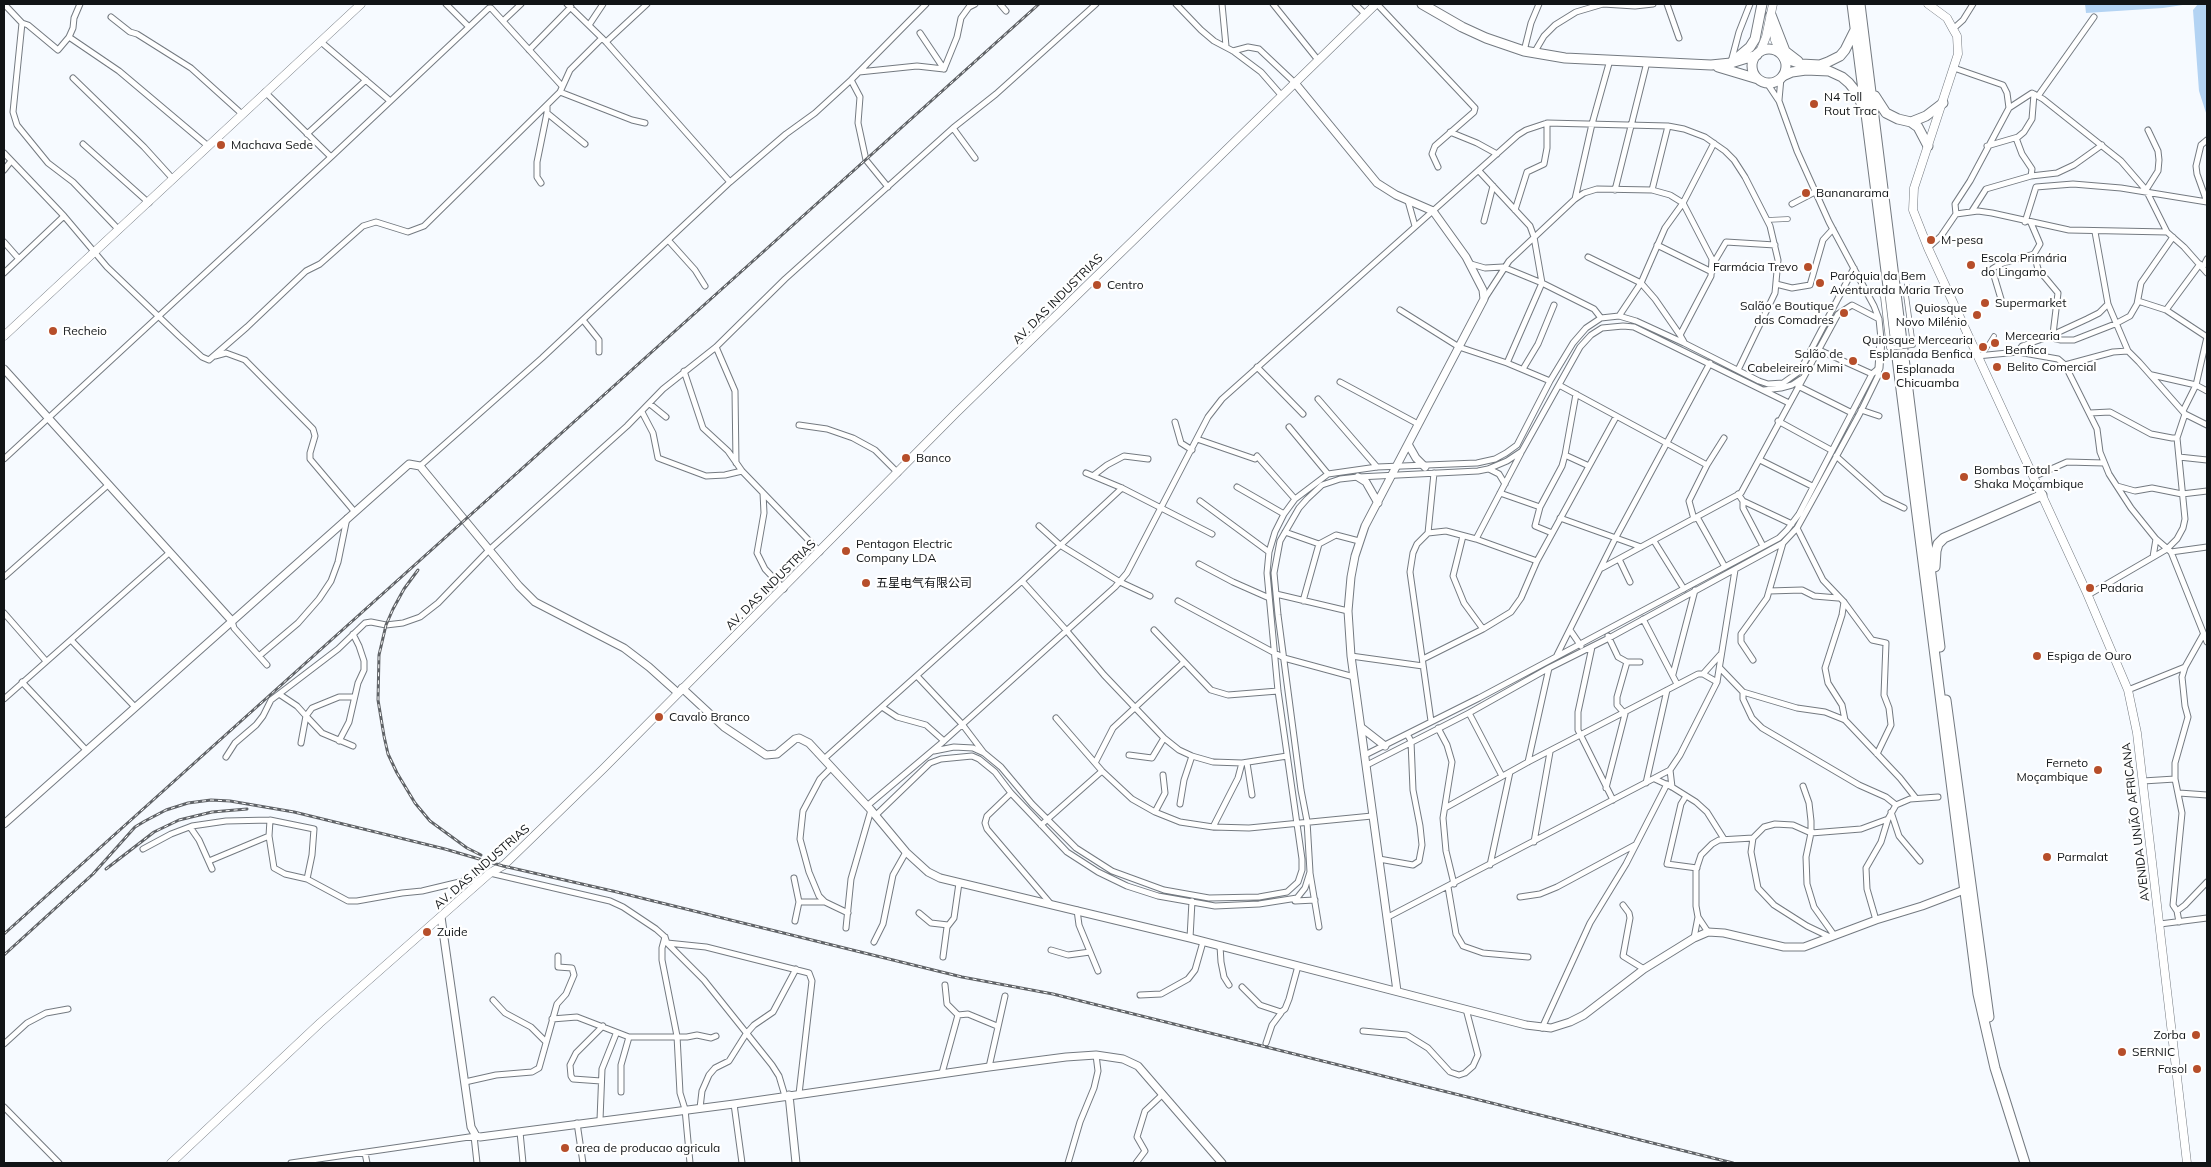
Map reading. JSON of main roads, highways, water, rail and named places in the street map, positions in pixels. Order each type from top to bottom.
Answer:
[{"type":"main road","points":[[4,336],[362,4]]},
{"type":"main road","points":[[1422,4],[1462,27],[1486,38],[1534,53],[1565,58],[1733,67],[1764,82],[1773,82],[1792,72],[1815,69],[1834,73],[1842,77],[1852,87],[1865,112]]},
{"type":"main road","points":[[1733,67],[1755,39],[1762,4]]},
{"type":"main road","points":[[1764,82],[1755,74],[1752,66],[1771,15],[1773,4]]},
{"type":"main road","points":[[1852,4],[1964,890],[1983,1018],[1995,1068],[2025,1163]]},
{"type":"main road","points":[[1860,4],[1940,647],[1989,1020],[2031,1163]]},
{"type":"main road","name":"AVENIDA UNIÃO AFRICANA","points":[[1928,4],[1947,18],[1953,28],[1958,46],[1954,68],[1914,188],[1912,205],[1915,219],[1980,355],[2088,595],[2128,690],[2138,733],[2187,1163]]},
{"type":"main road","name":"AV. DAS INDUSTRIAS","points":[[171,1163],[320,1023],[490,873],[501,868],[784,589],[898,473],[1376,5]]},
{"type":"main road","points":[[1771,15],[1775,40],[1786,67],[1782,77]]},
{"type":"main road","points":[[1771,15],[1786,51],[1797,61],[1811,65]]},
{"type":"main road","points":[[1733,67],[1768,49],[1793,63],[1820,65],[1840,56],[1856,29]]},
{"type":"main road","points":[[1871,82],[1878,103],[1886,113],[1898,119],[1911,122],[1921,130],[1928,146]]},
{"type":"main road","points":[[1911,122],[1926,116],[1943,103]]},
{"type":"main road","points":[[1940,647],[1935,557],[1938,544],[1949,535],[2042,495]]},
{"type":"railway","points":[[4,934],[1039,4]]},
{"type":"railway","points":[[418,570],[404,589],[393,609],[386,625],[379,655],[378,700],[384,736],[388,754],[415,803],[430,821],[467,848],[481,855]]},
{"type":"railway","points":[[4,955],[93,874],[135,827],[166,810],[188,803],[211,800],[230,801],[294,812],[445,849],[503,866],[617,892],[962,977],[1053,994],[1733,1163]]},
{"type":"railway","points":[[106,869],[154,832],[179,820],[212,812],[247,809]]},
{"type":"place","name":"N4 Toll Rout Trac","points":[[1814,104]]},
{"type":"place","name":"Machava Sede","points":[[221,145]]},
{"type":"place","name":"Bananarama","points":[[1806,193]]},
{"type":"place","name":"M-pesa","points":[[1931,240]]},
{"type":"place","name":"Escola Primária do Lingamo","points":[[1971,265]]},
{"type":"place","name":"Farmácia Trevo","points":[[1808,267]]},
{"type":"place","name":"Paróquia da Bem Aventurada Maria Trevo","points":[[1820,283]]},
{"type":"place","name":"Centro","points":[[1097,285]]},
{"type":"place","name":"Supermarket","points":[[1985,303]]},
{"type":"place","name":"Salão e Boutique das Comadres","points":[[1844,313]]},
{"type":"place","name":"Quiosque Novo Milénio","points":[[1977,315]]},
{"type":"place","name":"Recheio","points":[[53,331]]},
{"type":"place","name":"Mercearia Benfica","points":[[1995,343]]},
{"type":"place","name":"Quiosque Mercearia Esplanada Benfica","points":[[1983,347]]},
{"type":"place","name":"Salão de Cabeleireiro Mimi","points":[[1853,361]]},
{"type":"place","name":"Belito Comercial","points":[[1997,367]]},
{"type":"place","name":"Esplanada Chicuamba","points":[[1886,376]]},
{"type":"place","name":"Banco","points":[[906,458]]},
{"type":"place","name":"Bombas Total - Shaka Moçambique","points":[[1964,477]]},
{"type":"place","name":"Pentagon Electric Company LDA","points":[[846,551]]},
{"type":"place","name":"五星电气有限公司","points":[[866,583]]},
{"type":"place","name":"Padaria","points":[[2090,588]]},
{"type":"place","name":"Espiga de Ouro","points":[[2037,656]]},
{"type":"place","name":"Cavalo Branco","points":[[659,717]]},
{"type":"place","name":"Ferneto Moçambique","points":[[2098,770]]},
{"type":"place","name":"Parmalat","points":[[2047,857]]},
{"type":"place","name":"Zuide","points":[[427,932]]},
{"type":"place","name":"Zorba","points":[[2196,1035]]},
{"type":"place","name":"SERNIC","points":[[2122,1052]]},
{"type":"place","name":"Fasol","points":[[2197,1069]]},
{"type":"place","name":"area de producao agricula","points":[[565,1148]]}]
